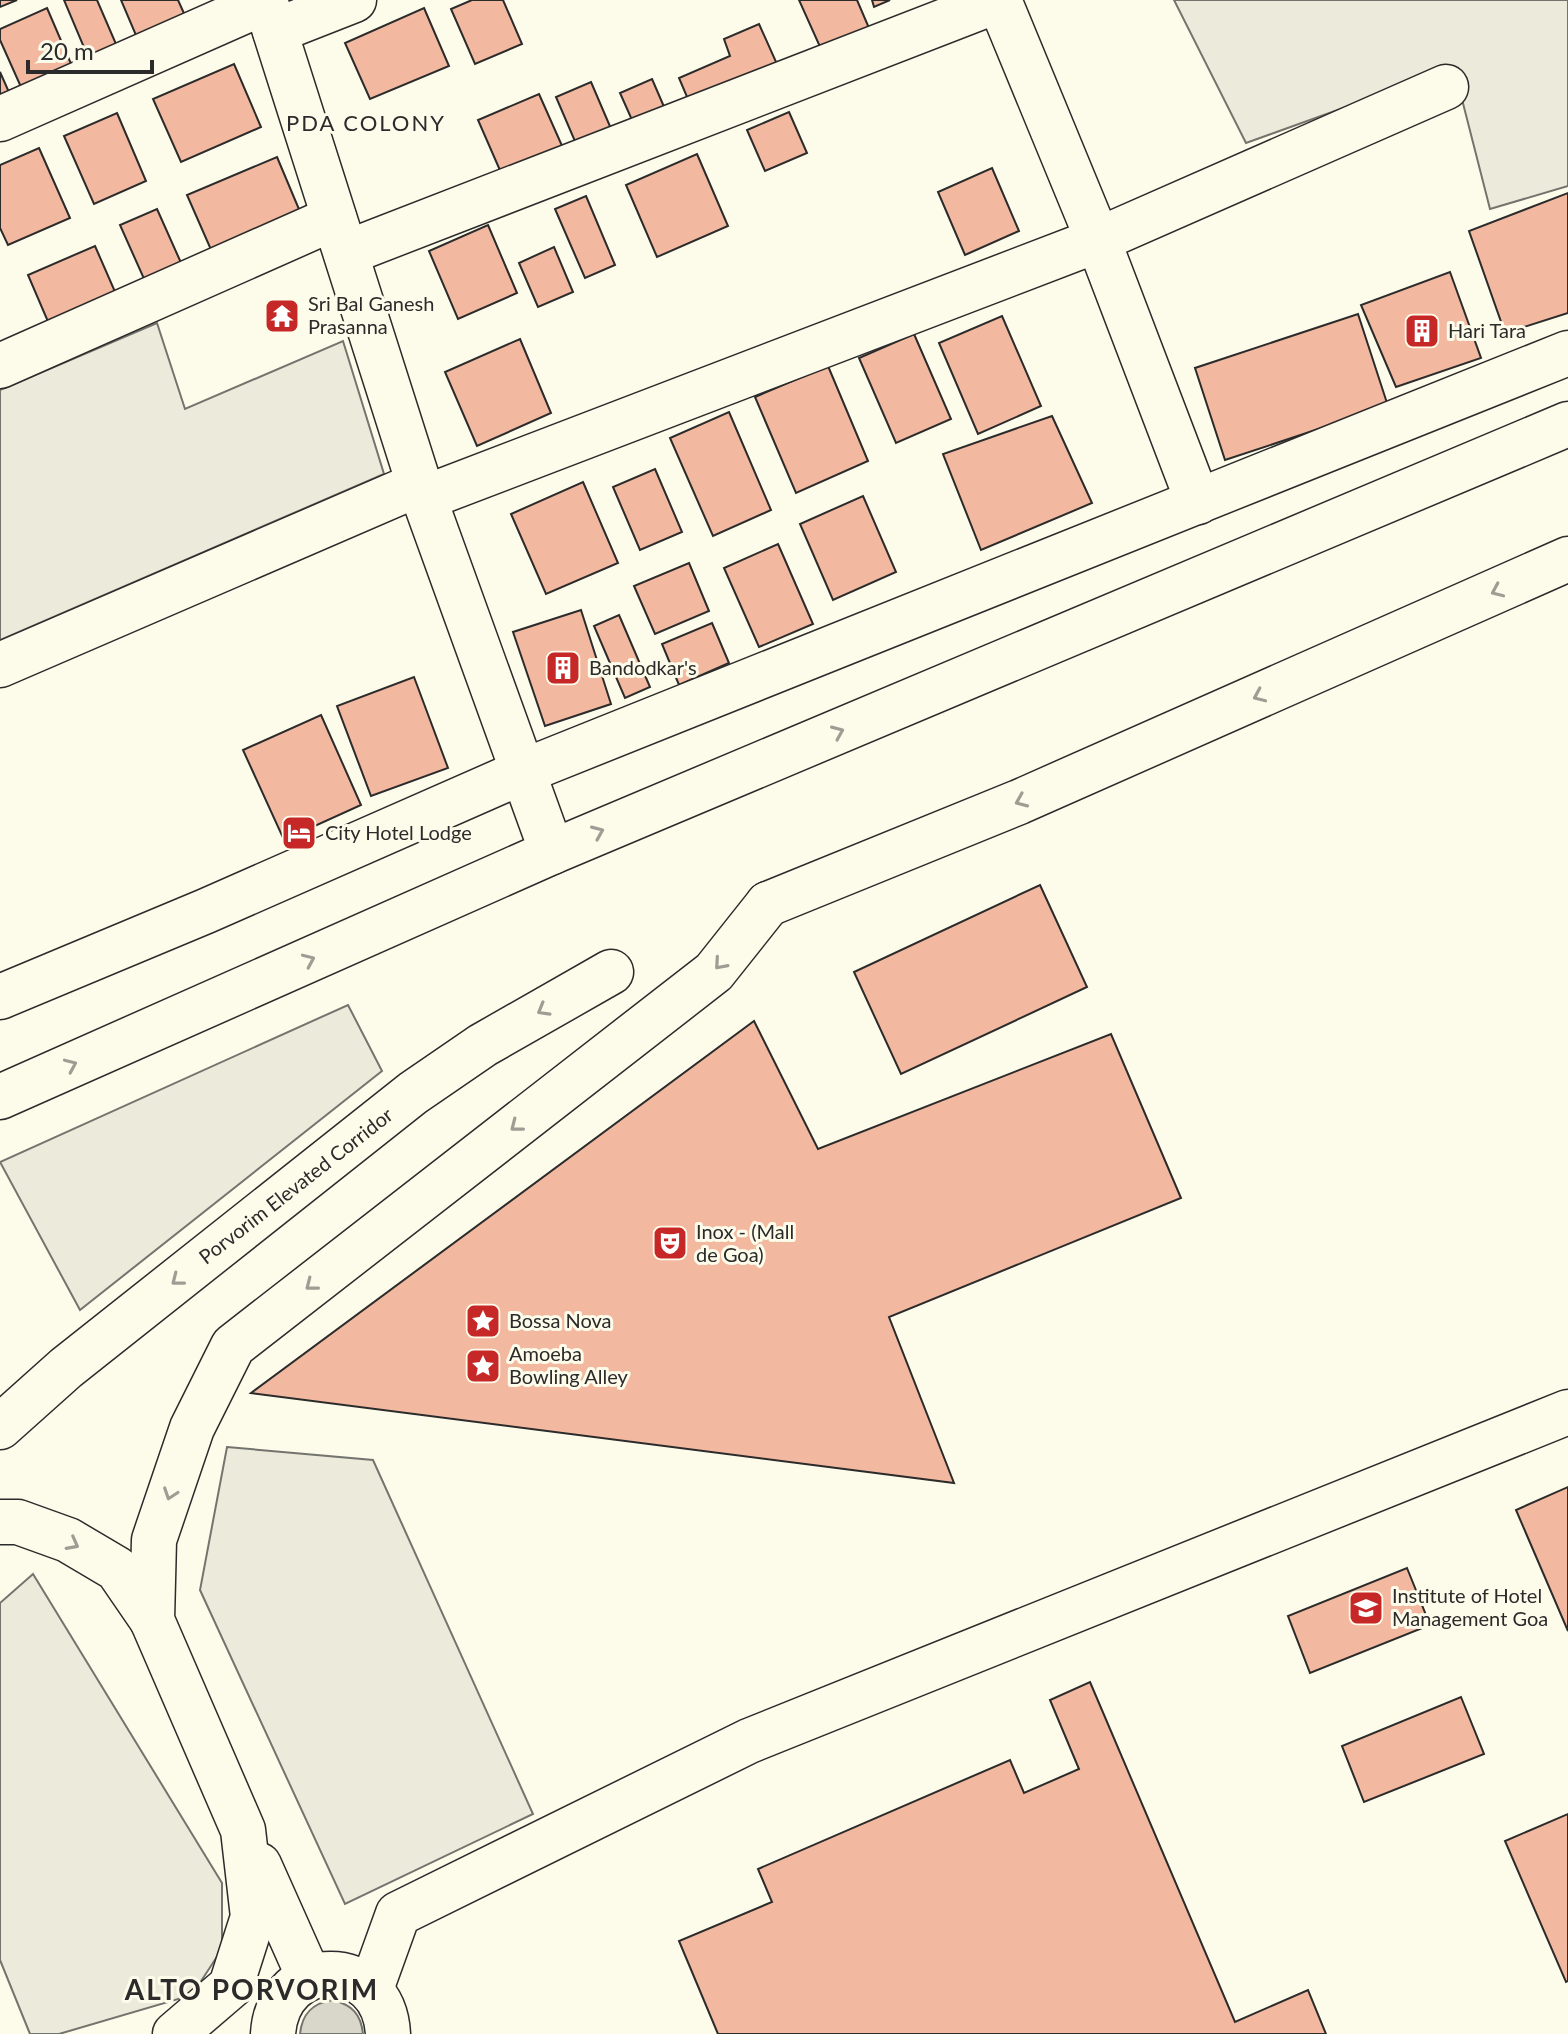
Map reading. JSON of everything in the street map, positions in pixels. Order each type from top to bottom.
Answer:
[{"type":"main road","points":[[0,119],[268,11],[354,0]]},
{"type":"main road","points":[[0,366],[340,235],[999,0],[1098,240],[1198,502]]},
{"type":"main road","points":[[268,11],[421,491],[552,852]]},
{"type":"main road","points":[[0,665],[421,491],[1098,240],[1446,87]]},
{"type":"main road","points":[[0,997],[206,911],[522,772],[1568,353]]},
{"type":"main road","points":[[0,1097],[552,852],[1568,424]]},
{"type":"main road","points":[[152,1620],[154,1540],[192,1428],[233,1346],[714,972],[768,904],[1019,802],[1568,559]]},
{"type":"main road","name":"Porvorim Elevated Corridor","points":[[0,1427],[66,1368],[413,1093],[483,1045],[611,972]]},
{"type":"main road","points":[[371,1989],[398,1914],[749,1741],[1568,1412]]},
{"type":"main road","points":[[0,1522],[18,1522],[68,1540],[117,1569],[152,1620],[309,1977]]},
{"type":"main road","points":[[175,2034],[231,1986],[253,1917],[243,1830]]},
{"type":"main road","points":[[273,2034],[274,2019],[281,2001],[293,1987],[309,1977],[325,1973],[342,1974],[371,1989],[381,2003],[388,2034]]},
{"type":"shaded area","points":[[1174,0],[1568,0],[1568,186],[1490,209],[1454,68],[1246,143]]},
{"type":"shaded area","points":[[157,323],[185,409],[343,341],[384,474],[0,640],[0,390]]},
{"type":"shaded area","points":[[348,1005],[382,1071],[80,1310],[0,1162]]},
{"type":"shaded area","points":[[227,1447],[373,1460],[533,1814],[345,1904],[200,1590]]},
{"type":"shaded area","points":[[33,1574],[222,1883],[222,1949],[192,1995],[59,2034],[30,2034],[0,1960],[0,1603]]},
{"type":"shaded area","points":[[333,2000],[354,2011],[363,2034],[300,2034],[309,2011]]},
{"type":"building","points":[[0,0],[17,0],[0,7]]},
{"type":"building","points":[[64,0],[97,0],[116,44],[88,57]]},
{"type":"building","points":[[121,0],[178,0],[187,20],[138,40]]},
{"type":"building","points":[[472,0],[503,0],[522,44],[475,64],[451,9]]},
{"type":"building","points":[[799,0],[857,0],[869,28],[821,49]]},
{"type":"building","points":[[872,0],[890,0],[874,7]]},
{"type":"building","points":[[47,8],[75,73],[25,96],[0,40],[0,29]]},
{"type":"building","points":[[424,8],[449,66],[370,99],[345,43]]},
{"type":"building","points":[[759,24],[781,73],[693,111],[679,78],[730,56],[724,39]]},
{"type":"building","points":[[234,64],[261,127],[181,162],[153,99]]},
{"type":"building","points":[[0,72],[12,99],[0,104]]},
{"type":"building","points":[[652,79],[668,116],[636,129],[620,93]]},
{"type":"building","points":[[591,82],[612,131],[577,146],[556,97]]},
{"type":"building","points":[[539,94],[563,148],[502,175],[478,120]]},
{"type":"building","points":[[789,112],[807,153],[765,171],[747,130]]},
{"type":"building","points":[[117,113],[146,181],[94,204],[64,136]]},
{"type":"building","points":[[39,148],[70,218],[8,245],[0,228],[0,165]]},
{"type":"building","points":[[697,154],[728,226],[657,257],[626,185]]},
{"type":"building","points":[[277,157],[301,214],[212,252],[187,195]]},
{"type":"building","points":[[992,168],[1019,231],[965,255],[938,192]]},
{"type":"building","points":[[1568,193],[1568,313],[1505,333],[1469,231]]},
{"type":"building","points":[[586,196],[615,265],[585,278],[555,209]]},
{"type":"building","points":[[157,209],[182,265],[145,281],[120,225]]},
{"type":"building","points":[[488,225],[517,293],[458,319],[429,251]]},
{"type":"building","points":[[95,246],[116,294],[49,324],[28,275]]},
{"type":"building","points":[[554,247],[573,292],[538,307],[519,263]]},
{"type":"building","name":"Hari Tara","points":[[1450,272],[1481,358],[1396,387],[1361,305]]},
{"type":"building","points":[[1358,314],[1388,406],[1225,460],[1195,368]]},
{"type":"building","points":[[1002,316],[1041,406],[978,434],[939,343]]},
{"type":"building","points":[[914,334],[951,419],[896,443],[859,358]]},
{"type":"building","points":[[520,339],[551,413],[477,446],[445,372]]},
{"type":"building","points":[[828,366],[868,461],[796,493],[755,397]]},
{"type":"building","points":[[729,412],[771,510],[713,536],[670,438]]},
{"type":"building","points":[[1052,416],[1092,503],[981,550],[943,454]]},
{"type":"building","points":[[655,469],[682,532],[640,550],[613,487]]},
{"type":"building","points":[[583,482],[618,563],[546,594],[511,514]]},
{"type":"building","points":[[863,496],[896,572],[833,600],[800,524]]},
{"type":"building","points":[[778,544],[813,624],[759,647],[724,568]]},
{"type":"building","points":[[689,563],[709,611],[655,634],[634,586]]},
{"type":"building","name":"Bandodkar's","points":[[581,610],[611,704],[545,726],[513,632]]},
{"type":"building","points":[[619,615],[650,687],[625,698],[594,626]]},
{"type":"building","points":[[712,623],[729,663],[679,685],[662,644]]},
{"type":"building","points":[[414,677],[448,768],[371,796],[337,706]]},
{"type":"building","points":[[321,715],[361,805],[284,840],[243,750]]},
{"type":"building","points":[[1040,885],[1087,987],[901,1074],[854,972]]},
{"type":"building","points":[[754,1021],[818,1149],[1111,1034],[1181,1198],[889,1317],[954,1483],[251,1393]]},
{"type":"building","points":[[1568,1487],[1568,1631],[1516,1510]]},
{"type":"building","points":[[1407,1568],[1430,1625],[1310,1673],[1288,1616]]},
{"type":"building","points":[[1090,1682],[1235,2022],[1308,1990],[1326,2034],[718,2034],[679,1941],[772,1902],[758,1869],[1010,1760],[1024,1793],[1079,1769],[1050,1700]]},
{"type":"building","points":[[1461,1697],[1484,1754],[1364,1802],[1342,1746]]},
{"type":"building","points":[[1568,1814],[1568,1981],[1566,1982],[1505,1841]]},
{"type":"place","name":"Sri Bal Ganesh Prasanna","points":[[282,316]]},
{"type":"place","name":"Hari Tara","points":[[1422,331]]},
{"type":"place","name":"Bandodkar's","points":[[563,668]]},
{"type":"place","name":"City Hotel Lodge","points":[[299,833]]},
{"type":"place","name":"Inox - (Mall de Goa)","points":[[670,1243]]},
{"type":"place","name":"Bossa Nova","points":[[483,1321]]},
{"type":"place","name":"Amoeba Bowling Alley","points":[[483,1366]]},
{"type":"place","name":"Institute of Hotel Management Goa","points":[[1366,1608]]},
{"type":"district","name":"PDA COLONY","points":[[366,123]]},
{"type":"district","name":"ALTO PORVORIM","points":[[252,1990]]}]
